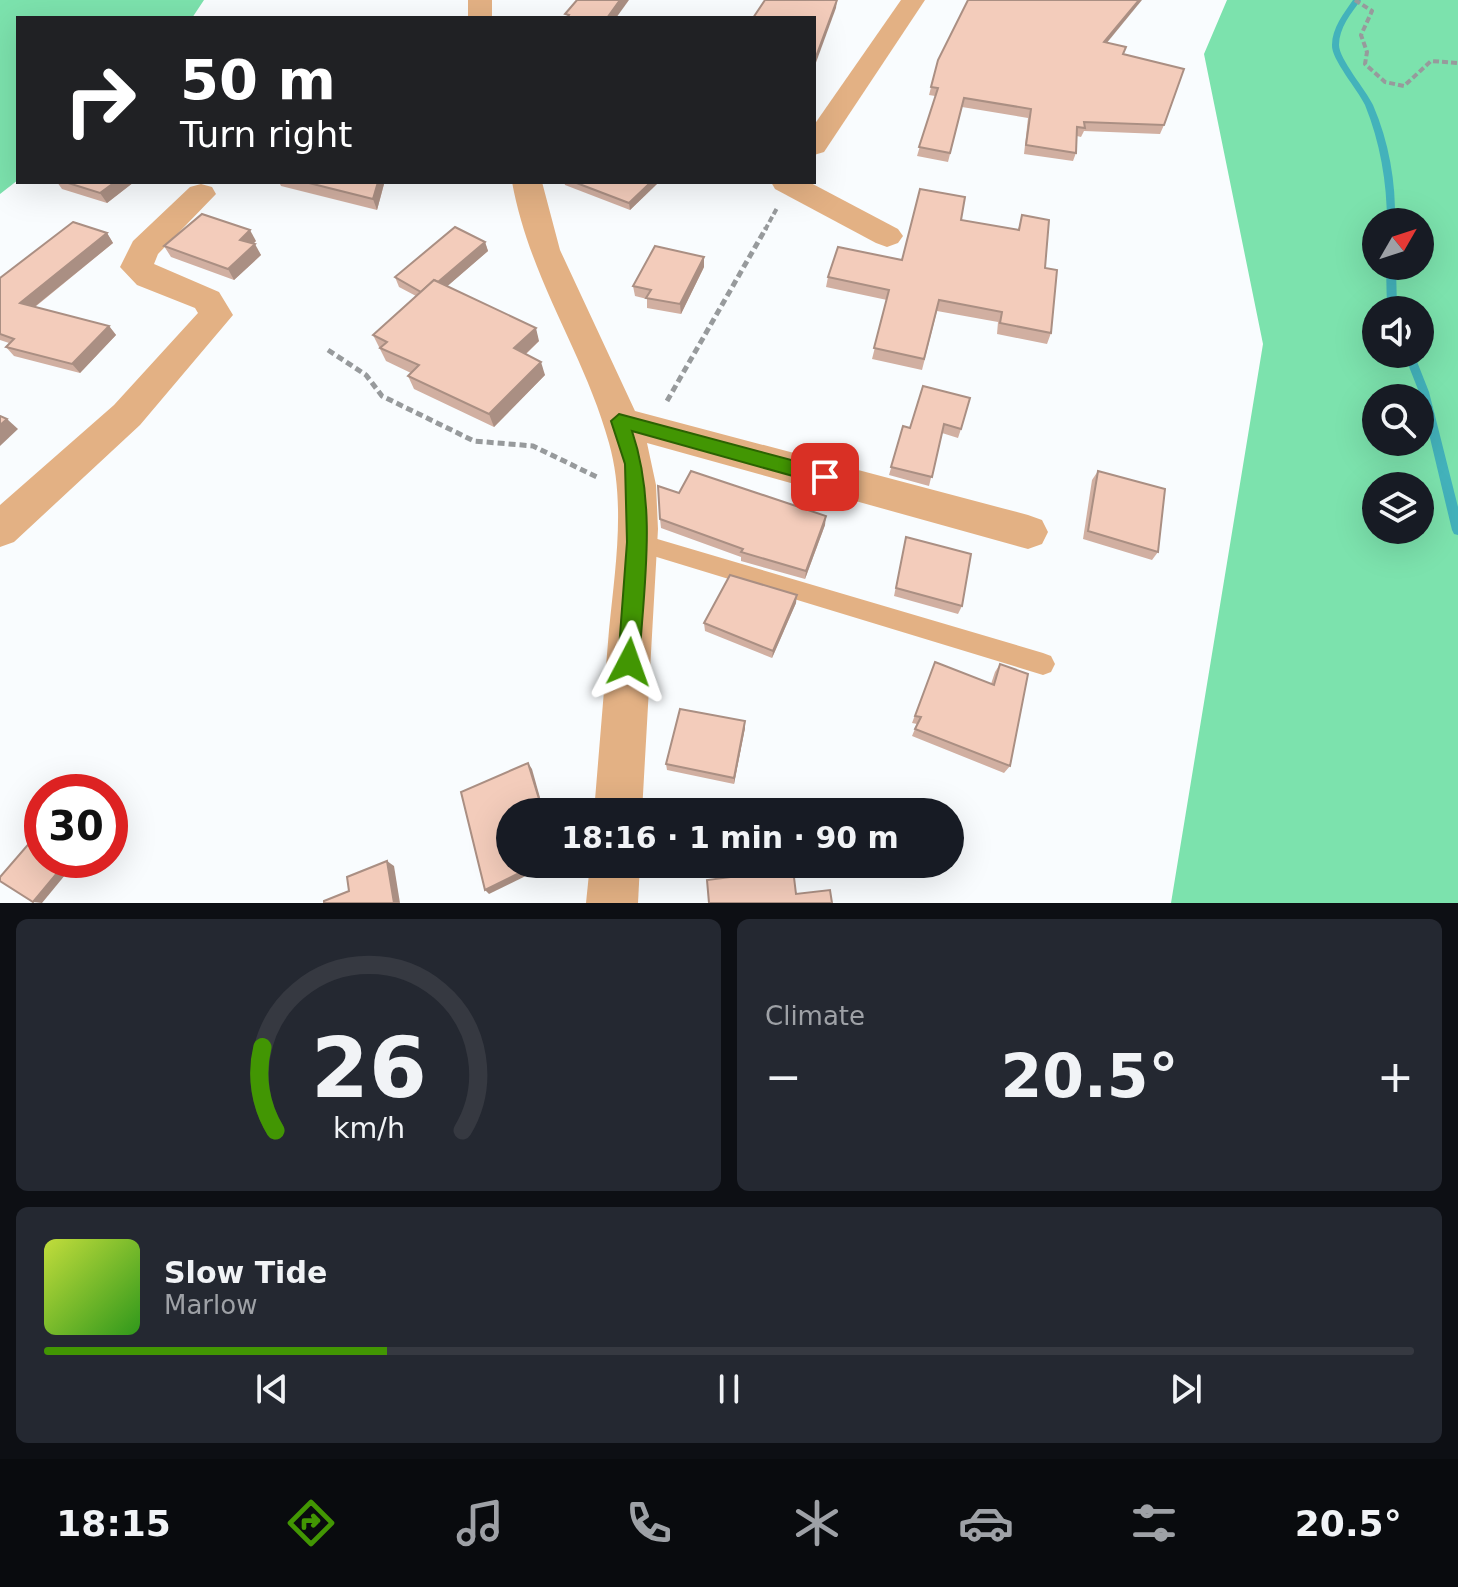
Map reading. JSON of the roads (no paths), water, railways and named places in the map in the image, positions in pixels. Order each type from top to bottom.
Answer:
[{"type":"street","points":[[816,143],[913,0]]},
{"type":"street","points":[[527,184],[531,210],[550,267],[635,425],[637,542],[619,798]]},
{"type":"street","points":[[789,184],[887,236]]},
{"type":"street","points":[[0,530],[127,415],[216,315],[207,300],[149,277],[136,267],[144,249],[201,194]]},
{"type":"street","points":[[635,425],[1028,532]]},
{"type":"street","points":[[612,903],[614,878]]},
{"type":"lane","points":[[637,542],[1043,664]]},
{"type":"waterway","points":[[1357,0],[1342,21],[1335,46],[1365,98],[1379,134],[1389,178],[1391,208]]},
{"type":"waterway","points":[[1391,280],[1392,296]]},
{"type":"waterway","points":[[1415,368],[1424,392],[1458,530]]}]
